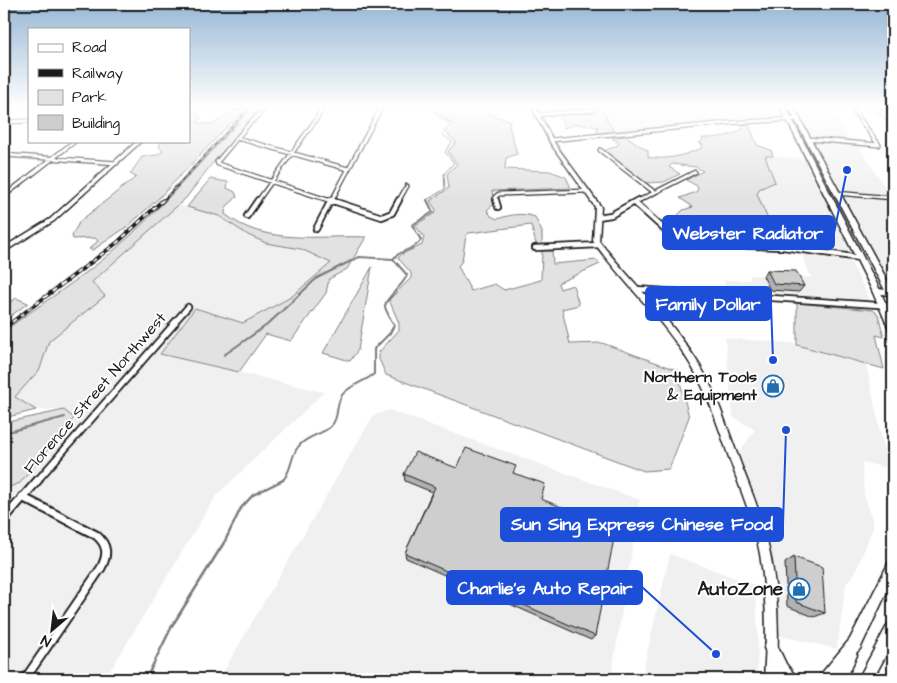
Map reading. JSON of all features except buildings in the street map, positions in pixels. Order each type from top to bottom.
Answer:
[{"type":"highway","points":[[799,138],[860,258],[893,329]]},
{"type":"highway","points":[[808,140],[892,294]]},
{"type":"highway","points":[[832,204],[843,205]]},
{"type":"highway","points":[[839,679],[893,566]]},
{"type":"highway","points":[[865,679],[893,629]]},
{"type":"highway","points":[[826,679],[855,644]]},
{"type":"highway","points":[[771,648],[781,669],[789,679]]},
{"type":"street","points":[[348,170],[237,138],[217,162],[218,164],[382,217],[392,213],[407,186]]},
{"type":"street","points":[[248,216],[302,138]]},
{"type":"street","points":[[316,229],[365,138]]},
{"type":"street","points":[[551,140],[575,138]]},
{"type":"street","points":[[808,140],[879,145],[874,138]]},
{"type":"street","points":[[551,140],[598,208],[595,237],[599,245],[693,360],[719,418],[761,536],[768,579],[771,648],[770,679]]},
{"type":"street","points":[[4,196],[74,142]]},
{"type":"street","points":[[4,250],[52,220],[139,142]]},
{"type":"street","points":[[600,150],[654,192]]},
{"type":"street","points":[[4,155],[117,163]]},
{"type":"street","points":[[598,217],[612,216],[654,192],[695,172]]},
{"type":"street","points":[[498,207],[495,197],[499,194],[587,191]]},
{"type":"street","points":[[836,192],[893,198]]},
{"type":"street","points":[[635,203],[679,242],[692,245],[793,248],[860,258]]},
{"type":"street","points":[[536,248],[578,248],[599,245]]},
{"type":"street","points":[[635,289],[893,306]]},
{"type":"street","points":[[876,291],[892,294]]},
{"type":"street","name":"Florence Street Northwest","points":[[4,518],[188,307]]},
{"type":"street","points":[[22,497],[96,535],[103,540],[106,546],[105,562],[102,568],[25,679]]},
{"type":"shaded area","points":[[813,138],[848,138],[851,142]]},
{"type":"shaded area","points":[[813,141],[859,146],[893,200],[893,288],[845,202],[825,200],[853,253],[852,255],[779,245],[757,194],[759,189],[775,182],[765,155],[806,159],[815,181],[835,183]]},
{"type":"shaded area","points":[[178,205],[219,216],[248,235],[266,243],[301,249],[331,263],[291,297],[243,323],[195,308],[160,354],[324,392],[216,496],[105,679],[4,679],[4,489],[20,483],[74,418],[64,410],[36,410],[14,397],[40,369],[49,341],[105,296],[91,282]]},
{"type":"shaded area","points":[[800,251],[849,258],[870,301],[726,291],[724,280],[750,280],[750,275],[811,277]]},
{"type":"shaded area","points":[[725,338],[791,343],[866,364],[888,468],[862,462],[864,494],[874,525],[855,573],[846,584],[837,649],[777,635],[766,537],[737,455],[755,430],[733,417]]},
{"type":"shaded area","points":[[389,410],[640,500],[611,679],[219,679],[373,416]]},
{"type":"shaded area","points":[[670,554],[755,585],[758,633],[757,679],[641,679]]},
{"type":"green space","points":[[190,138],[216,138],[159,198],[128,226],[93,250],[89,249],[98,241],[95,238],[73,239],[72,235],[80,221],[136,177],[130,174],[142,157],[157,155],[163,151],[159,147],[161,142],[190,142]]},
{"type":"green space","points":[[224,138],[234,138],[186,198],[92,282],[105,296],[49,341],[40,369],[15,397],[36,410],[4,418],[4,331],[111,253],[166,200]]},
{"type":"green space","points":[[451,138],[512,138],[517,154],[506,158],[505,169],[550,171],[566,177],[571,188],[492,191],[494,204],[487,210],[491,216],[497,219],[520,214],[535,217],[542,232],[542,245],[536,244],[531,225],[469,233],[466,235],[462,261],[458,266],[471,291],[495,284],[504,290],[541,280],[542,251],[552,251],[553,264],[597,260],[600,264],[558,283],[560,289],[573,285],[579,305],[562,309],[570,344],[602,343],[677,370],[689,417],[669,469],[644,471],[386,375],[379,359],[379,352],[399,330],[399,323],[389,300],[411,278],[411,273],[398,258],[402,254],[422,245],[424,237],[415,225],[435,213],[436,210],[430,201],[449,188],[447,174],[457,164],[448,152],[456,142]]},
{"type":"green space","points":[[612,138],[629,138],[648,151],[648,157],[676,157],[702,148],[703,145],[699,143],[703,140],[702,138],[754,138],[757,145],[771,150],[773,156],[765,156],[775,182],[759,189],[757,194],[779,245],[689,242],[684,238],[699,231],[679,222],[676,217],[683,210],[693,207],[680,198],[696,192],[698,189],[697,186],[686,180],[703,171],[696,167],[672,164],[669,167],[680,174],[664,182],[645,183],[604,151],[618,145],[618,142]]},
{"type":"green space","points":[[210,179],[228,182],[227,188],[235,192],[237,197],[226,207],[225,214],[240,224],[257,231],[292,237],[366,237],[347,269],[329,279],[326,293],[291,341],[266,334],[239,372],[160,354],[195,308],[243,323],[291,297],[331,263],[301,249],[266,243],[248,235],[219,216],[187,207]]},
{"type":"green space","points":[[372,267],[358,350],[350,361],[323,353]]},
{"type":"green space","points":[[16,298],[28,303],[4,321],[4,307]]},
{"type":"green space","points":[[797,303],[873,310],[878,314],[884,337],[876,335],[884,369],[797,345]]},
{"type":"green space","points":[[64,410],[74,418],[20,483],[4,489],[4,423]]},
{"type":"waterway","points":[[393,259],[400,253],[418,244],[421,240],[412,225],[433,212],[427,200],[445,189],[444,174],[454,163],[445,152],[452,142],[447,138]]},
{"type":"waterway","points":[[224,355],[267,325],[317,278],[359,257],[393,259]]},
{"type":"waterway","points":[[283,480],[288,473],[295,451],[301,443],[326,430],[333,423],[342,395],[374,374],[374,349],[390,333],[394,325],[385,307],[386,304],[407,275],[393,259]]},
{"type":"waterway","points":[[4,433],[65,417]]},
{"type":"waterway","points":[[146,679],[172,626],[225,541],[241,508],[253,495],[283,480]]},
{"type":"railway","points":[[162,202],[221,138]]},
{"type":"railway","points":[[4,328],[118,242],[163,200]]},
{"type":"place","name":"Webster Radiator","points":[[847,170]]},
{"type":"place","name":"Family Dollar","points":[[773,360]]},
{"type":"place","name":"Northern Tools & Equipment","points":[[773,386]]},
{"type":"place","name":"Sun Sing Express Chinese Food","points":[[786,430]]},
{"type":"place","name":"AutoZone","points":[[799,589]]},
{"type":"place","name":"Charlie's Auto Repair","points":[[716,654]]}]
